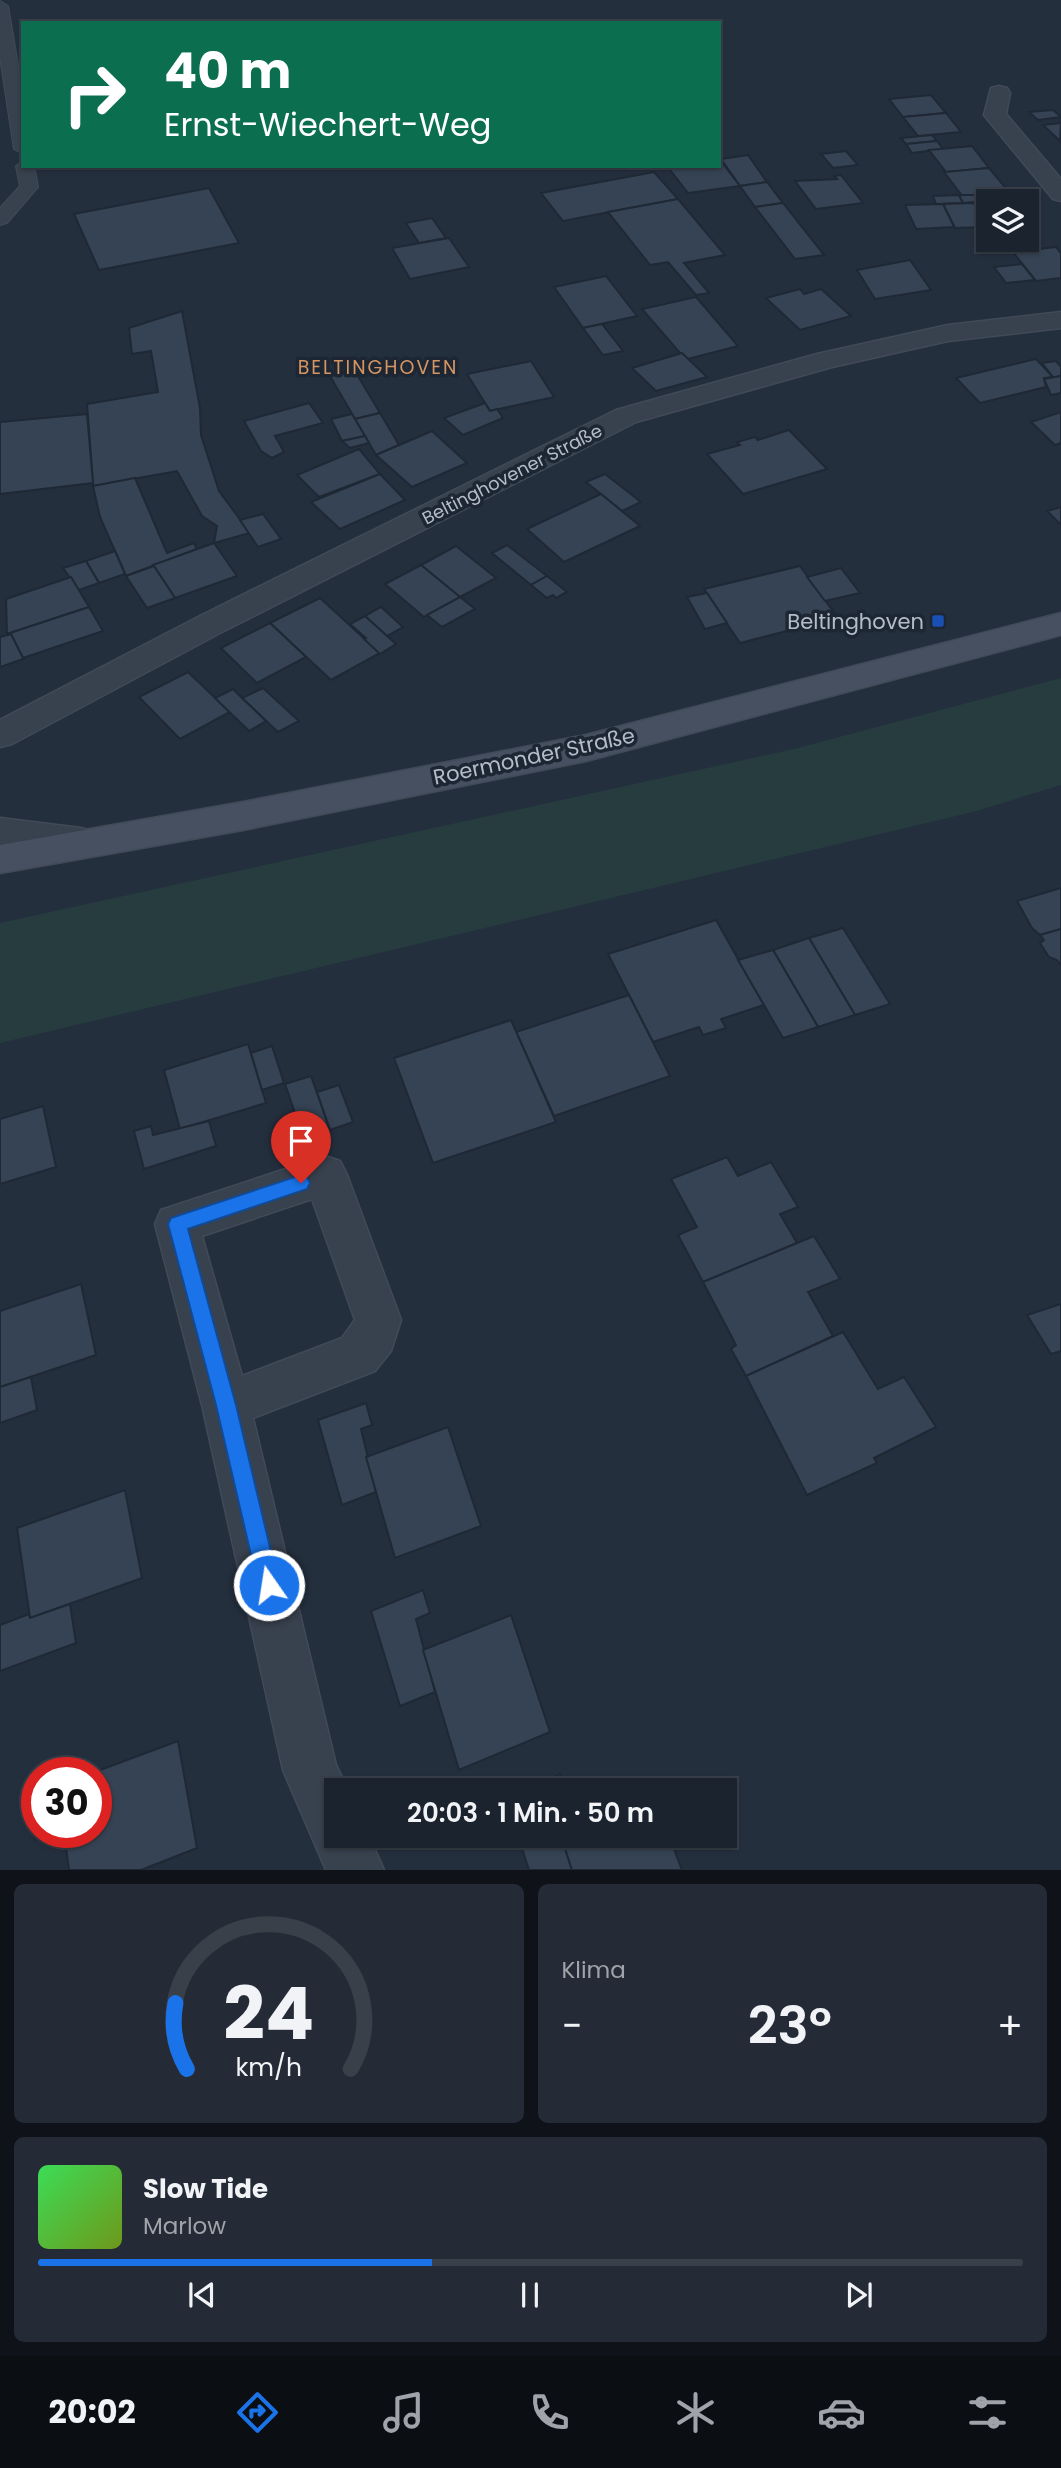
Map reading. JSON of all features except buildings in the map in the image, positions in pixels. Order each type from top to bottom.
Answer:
[{"type":"main road","name":"Roermonder Straße","points":[[0,859],[81,842],[243,816],[586,748],[1061,624]]},
{"type":"street","points":[[999,93],[995,115],[1061,194]]},
{"type":"street","name":"Beltinghovener Straße","points":[[0,735],[209,625],[626,416],[827,360],[948,333],[1061,320]]},
{"type":"street","points":[[0,832],[81,842]]},
{"type":"street","points":[[226,1405],[358,1355],[375,1335],[378,1320],[326,1175],[177,1224],[226,1405],[310,1770],[324,1800]]},
{"type":"street","points":[[346,1848],[356,1870]]},
{"type":"lane","points":[[0,6],[21,137]]},
{"type":"lane","points":[[0,219],[29,187],[25,168]]},
{"type":"green space","points":[[1061,678],[1061,785],[973,812],[0,1043],[0,923],[794,749]]},
{"type":"place","name":"Beltinghoven","points":[[938,621]]},
{"type":"district","name":"BELTINGHOVEN","points":[[378,367]]},
{"type":"route","points":[[269,1585],[226,1405],[177,1224],[301,1183]]}]
